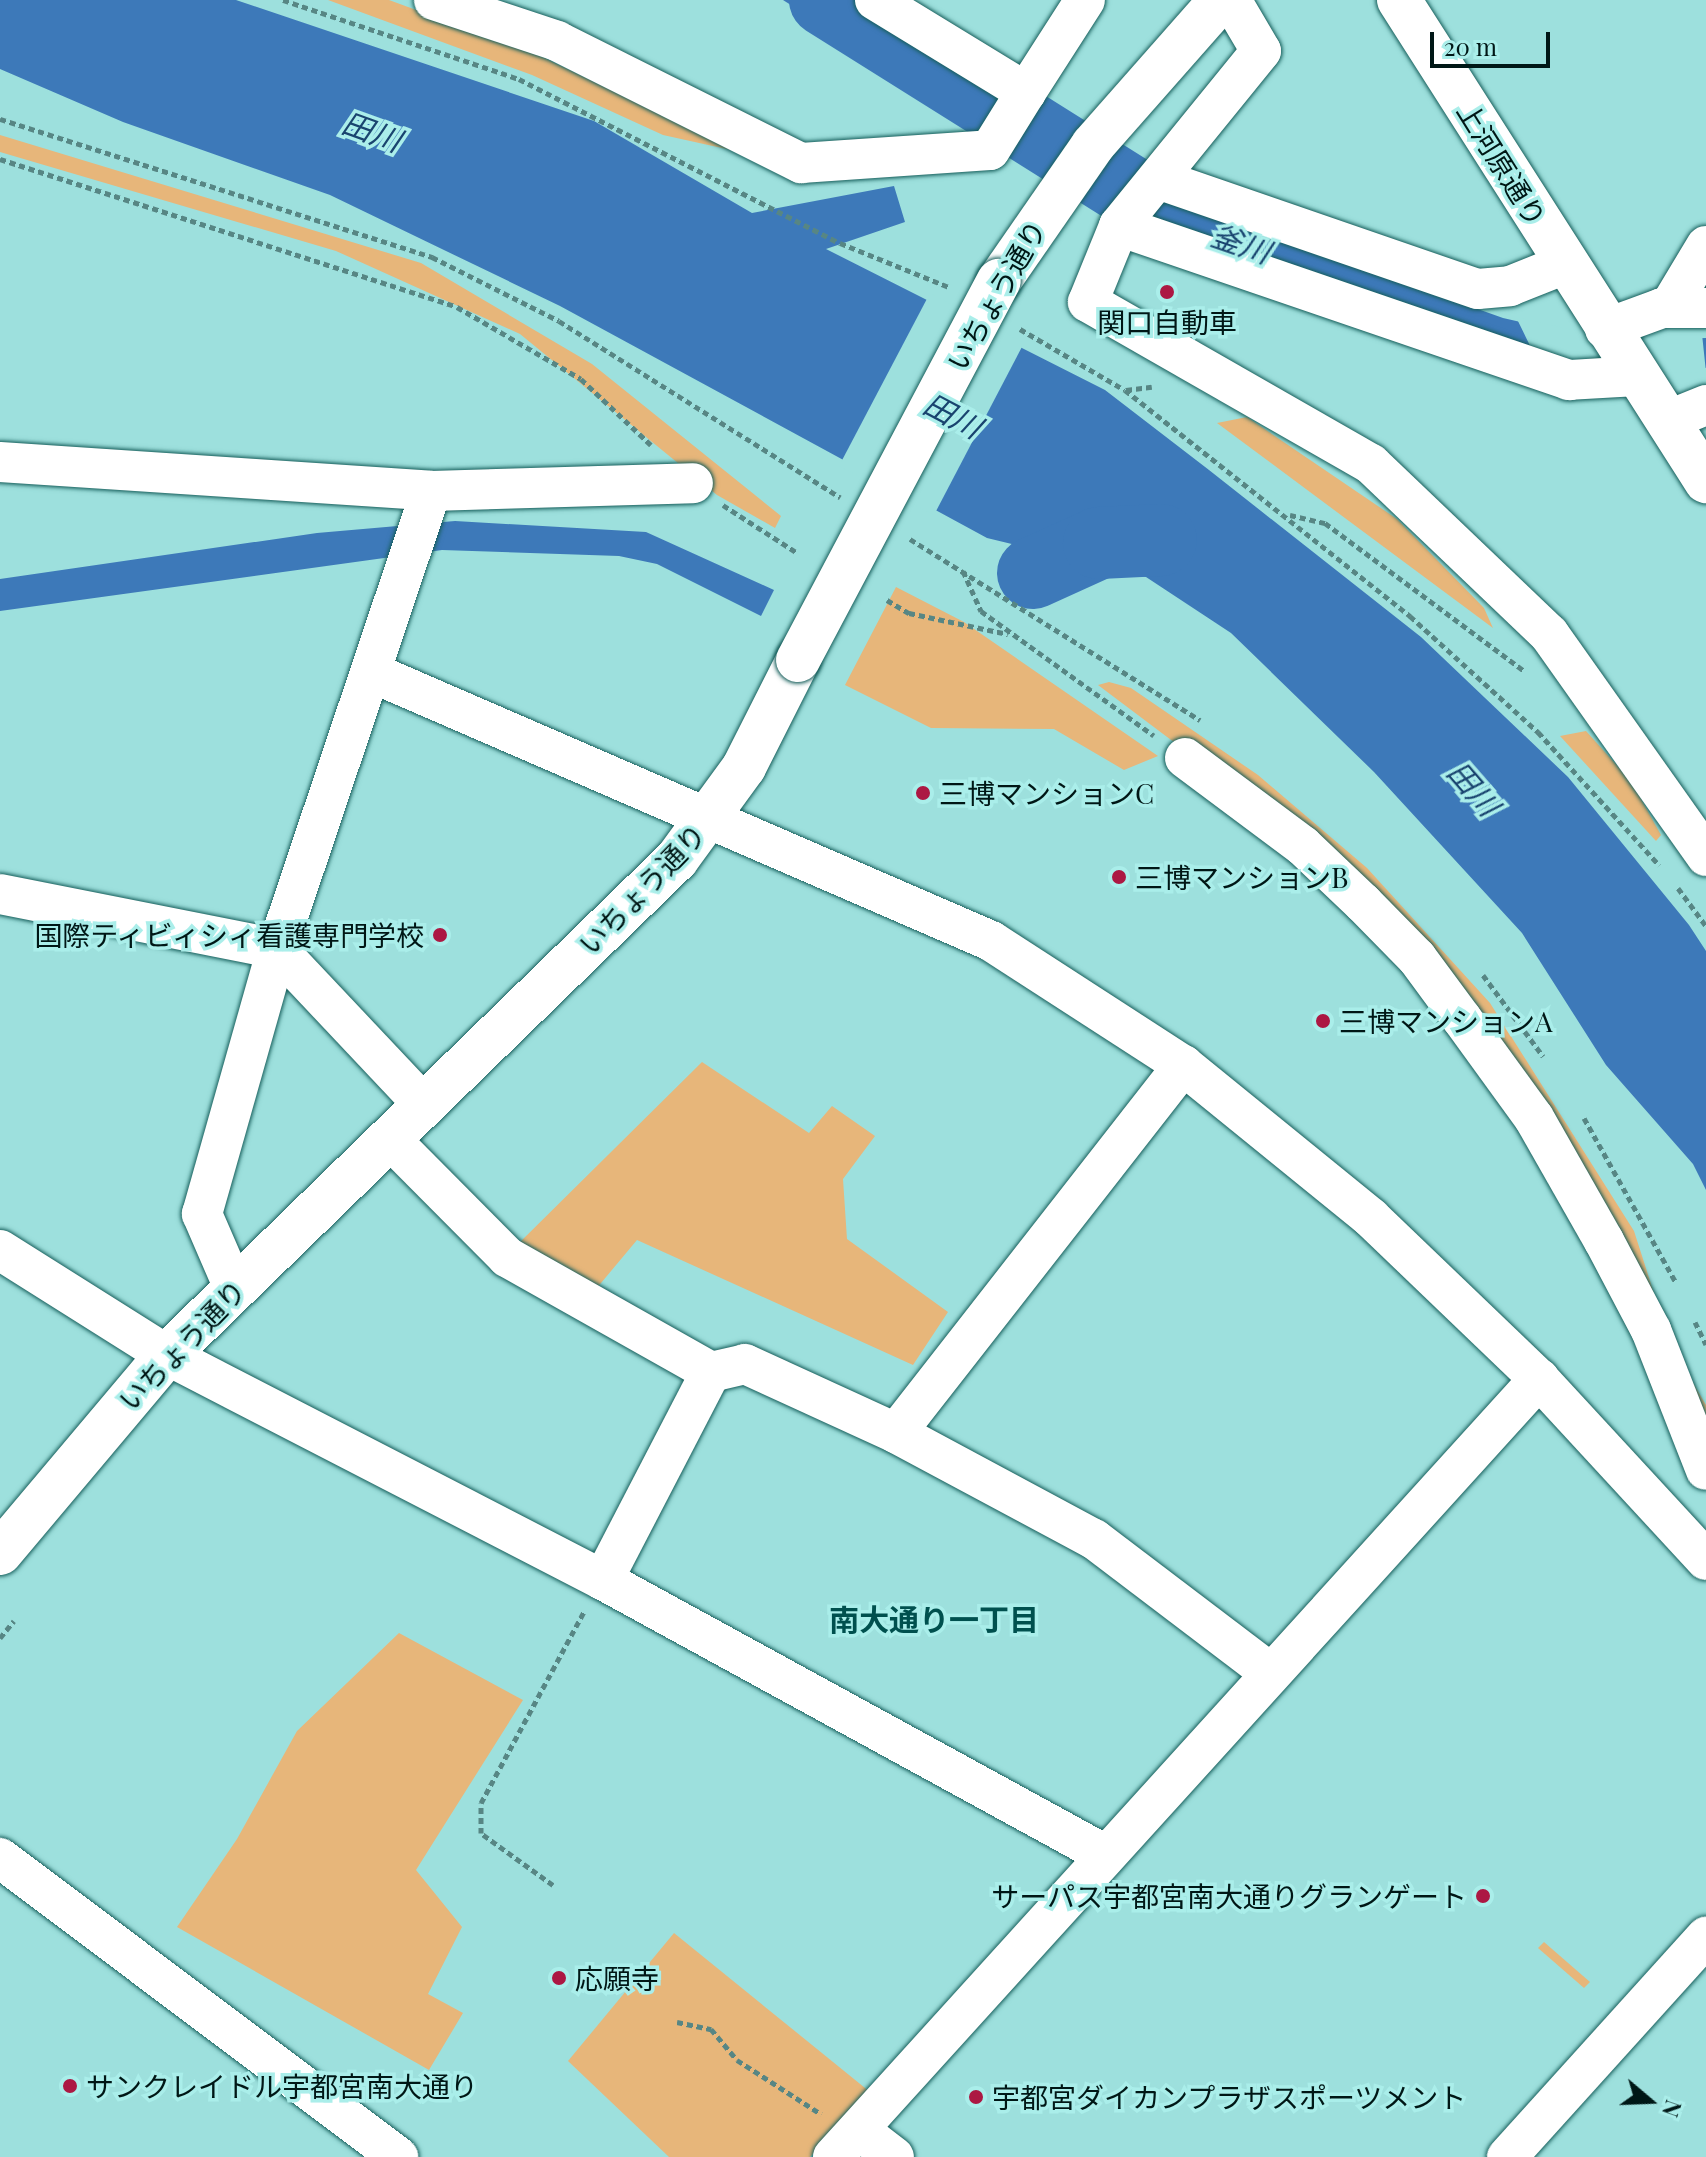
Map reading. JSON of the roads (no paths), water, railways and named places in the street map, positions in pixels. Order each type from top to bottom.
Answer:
[{"type":"street","points":[[434,0],[557,41],[801,163],[990,150],[1085,0]]},
{"type":"street","points":[[875,0],[1026,92]]},
{"type":"street","name":"いちょう通り","points":[[0,1553],[167,1355],[677,859],[712,816],[798,660],[988,298],[1093,145],[1221,0]]},
{"type":"street","points":[[1231,0],[1261,51],[1119,226],[1088,302],[1371,464],[1549,634],[1706,856]]},
{"type":"street","name":"上河原通り","points":[[1399,0],[1605,329],[1639,376]]},
{"type":"street","points":[[1158,179],[1478,289],[1510,286],[1565,264]]},
{"type":"street","points":[[1119,226],[1569,380],[1639,376],[1687,412],[1706,481]]},
{"type":"street","points":[[1605,329],[1688,307],[1706,246]]},
{"type":"street","points":[[0,462],[431,491],[693,483]]},
{"type":"street","points":[[234,1288],[202,1214],[277,949],[373,673],[431,491]]},
{"type":"street","points":[[373,673],[712,816],[991,941],[1183,1065],[1371,1218],[1539,1379],[1706,1560]]},
{"type":"street","points":[[1185,758],[1303,846],[1417,958],[1444,994],[1534,1118],[1604,1241],[1651,1330],[1706,1470]]},
{"type":"street","points":[[0,894],[277,949],[425,1106]]},
{"type":"street","points":[[896,1433],[1183,1065]]},
{"type":"street","points":[[391,1140],[507,1257],[711,1372],[745,1364],[896,1433],[1094,1539],[1269,1672]]},
{"type":"street","points":[[0,1250],[167,1355],[603,1580],[1102,1853]]},
{"type":"street","points":[[603,1580],[711,1372]]},
{"type":"street","points":[[894,2157],[846,2143],[1102,1853],[1539,1379]]},
{"type":"street","points":[[0,1858],[398,2157]]},
{"type":"street","points":[[1507,2157],[1706,1937]]},
{"type":"water","name":"田川","points":[[0,0],[236,0],[594,121],[752,213],[894,186],[905,222],[826,249],[1105,390],[1209,470],[1421,637],[1568,777],[1689,925],[1706,951],[1706,1190],[1693,1164],[1606,1065],[1522,933],[1374,772],[1231,633],[1146,577],[987,538],[560,306],[330,195],[123,122],[0,69]]},
{"type":"water","points":[[783,0],[848,0],[1005,96],[983,127]]},
{"type":"water","points":[[1166,198],[1503,318],[1604,341],[1706,338],[1706,368],[1526,348],[1153,224]]},
{"type":"water","points":[[455,521],[646,532],[774,590],[761,616],[657,564],[619,556],[442,550],[0,611],[0,579],[317,533]]},
{"type":"waterway","name":"釜川","points":[[825,0],[1160,210],[1214,234]]},
{"type":"waterway","points":[[1033,573],[1099,543],[1161,540]]},
{"type":"place","name":"関口自動車","points":[[1167,292]]},
{"type":"place","name":"三博マンションC","points":[[923,793]]},
{"type":"place","name":"三博マンションB","points":[[1119,877]]},
{"type":"place","name":"国際ティビィシィ看護専門学校","points":[[440,935]]},
{"type":"place","name":"三博マンションA","points":[[1323,1021]]},
{"type":"place","name":"サーパス宇都宮南大通りグランゲート","points":[[1483,1896]]},
{"type":"place","name":"応願寺","points":[[559,1978]]},
{"type":"place","name":"サンクレイドル宇都宮南大通り","points":[[70,2086]]},
{"type":"place","name":"宇都宮ダイカンプラザスポーツメント","points":[[976,2097]]},
{"type":"district","name":"南大通り一丁目","points":[[934,1619]]}]
